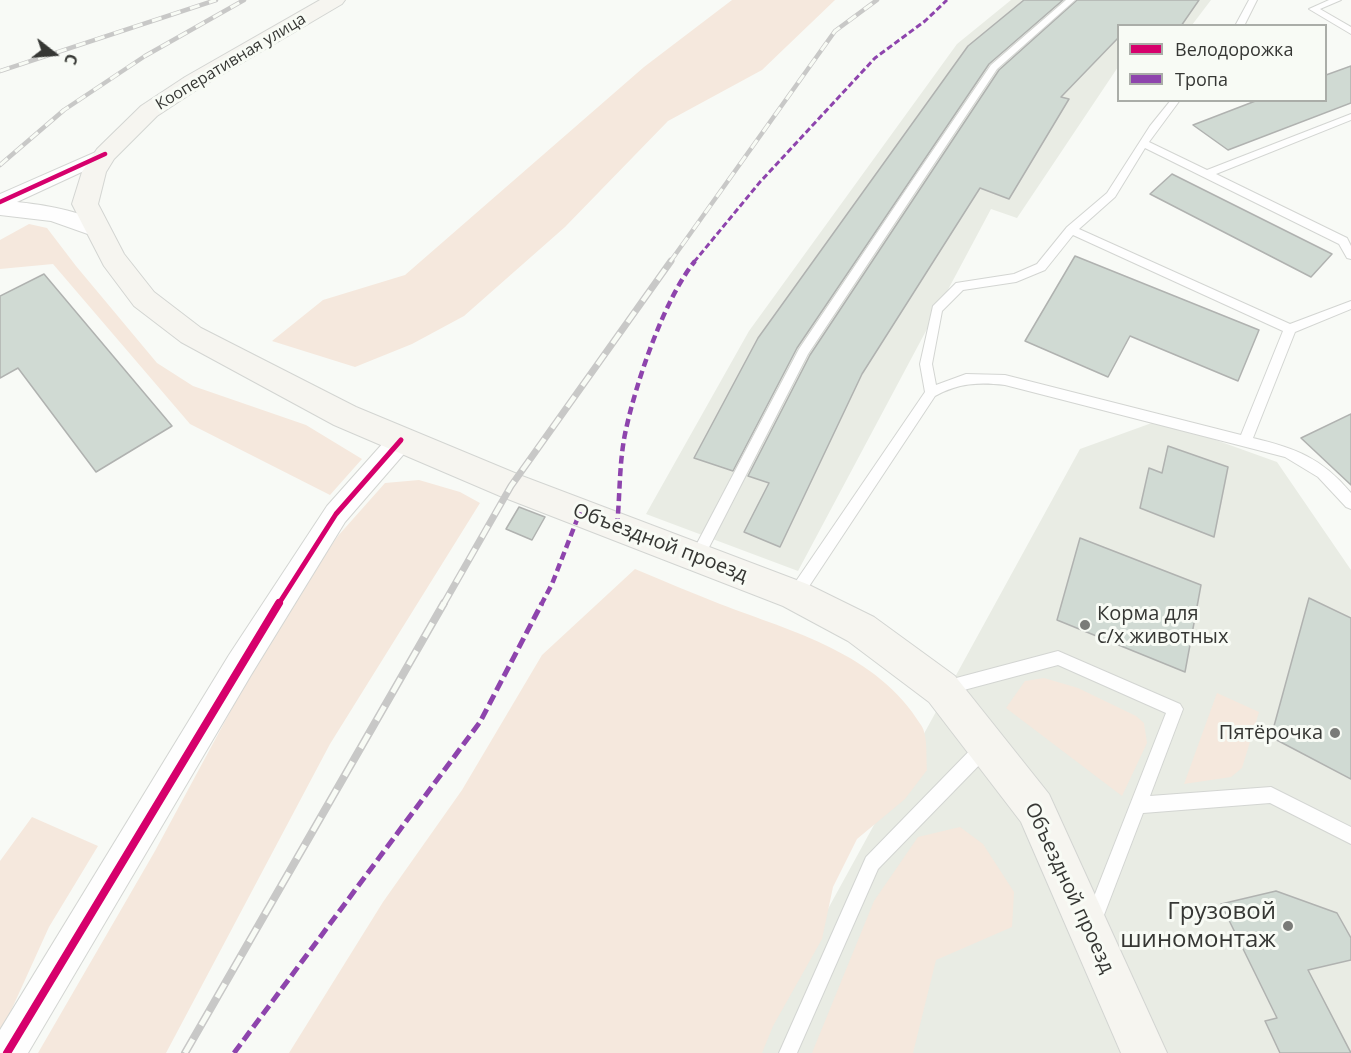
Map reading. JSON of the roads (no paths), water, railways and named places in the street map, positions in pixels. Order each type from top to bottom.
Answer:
[{"type":"main road","name":"Кооперативная улица","points":[[105,154],[149,111],[193,82],[335,0]]},
{"type":"main road","name":"Объездной проезд","points":[[105,154],[94,172],[85,204],[113,258],[144,299],[191,335],[345,416],[511,486],[795,595],[861,629],[942,689],[1035,808],[1144,1053]]},
{"type":"street","points":[[0,202],[105,154]]},
{"type":"street","points":[[0,208],[38,210],[71,218],[99,231]]},
{"type":"street","points":[[9,1046],[240,665],[336,514],[401,440]]},
{"type":"lane","points":[[697,557],[803,352],[912,189],[994,67],[1071,0]]},
{"type":"lane","points":[[1240,24],[1253,0]]},
{"type":"lane","points":[[1337,0],[1313,9],[1351,31]]},
{"type":"lane","points":[[931,393],[926,363],[937,309],[960,286],[1016,278],[1041,267],[1071,230],[1111,195],[1153,128],[1174,102]]},
{"type":"lane","points":[[1207,174],[1351,117]]},
{"type":"lane","points":[[1143,143],[1343,241],[1351,255]]},
{"type":"lane","points":[[1071,230],[1290,329],[1351,305]]},
{"type":"lane","points":[[1245,441],[1290,329]]},
{"type":"lane","points":[[795,595],[931,393],[950,381],[977,377],[1005,380],[1245,441],[1302,458],[1316,467],[1351,503]]},
{"type":"lane","points":[[942,689],[1058,658],[1175,709],[1090,930]]},
{"type":"lane","points":[[788,1053],[872,863],[987,746]]},
{"type":"lane","points":[[1138,805],[1271,795],[1351,836]]},
{"type":"railway","points":[[0,71],[216,0]]},
{"type":"railway","points":[[0,165],[64,110],[145,56],[244,0]]},
{"type":"railway","points":[[670,262],[835,31],[877,0]]},
{"type":"railway","points":[[443,605],[511,486],[671,261]]},
{"type":"railway","points":[[185,1053],[444,603]]},
{"type":"place","name":"Корма для с/х животных","points":[[1085,625]]},
{"type":"place","name":"Пятёрочка","points":[[1335,733]]},
{"type":"place","name":"Грузовой шиномонтаж","points":[[1288,926]]}]
